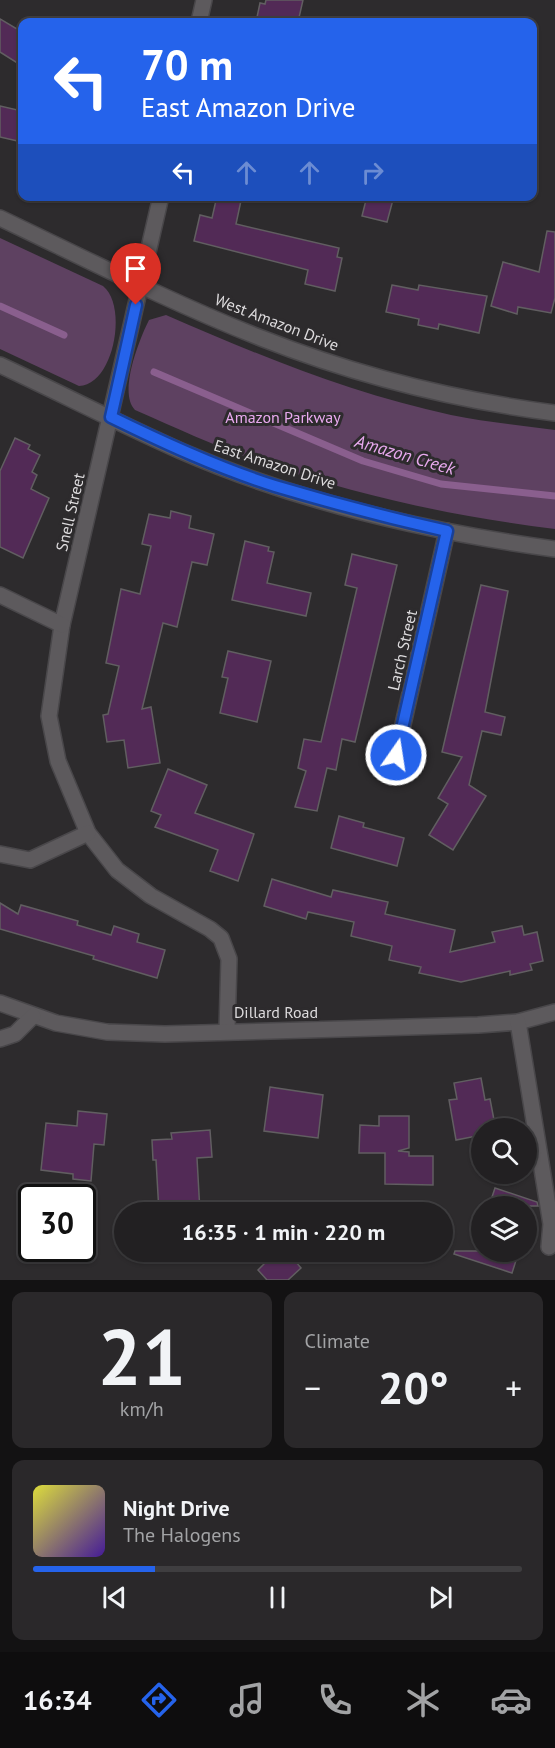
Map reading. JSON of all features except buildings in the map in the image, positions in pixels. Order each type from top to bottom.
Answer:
[{"type":"street","points":[[200,18],[204,0]]},
{"type":"street","name":"Snell Street","points":[[160,201],[62,625],[50,692],[51,739],[88,833],[117,870],[150,896],[210,929],[221,938],[229,959],[227,1030]]},
{"type":"street","name":"West Amazon Drive","points":[[0,218],[141,285],[259,337],[321,360],[391,381],[458,397],[555,413]]},
{"type":"street","name":"East Amazon Drive","points":[[0,365],[182,451],[273,485],[368,513],[447,531],[555,549]]},
{"type":"street","name":"Larch Street","points":[[391,777],[447,531]]},
{"type":"street","points":[[0,595],[62,625]]},
{"type":"street","points":[[0,854],[30,860],[88,833]]},
{"type":"street","name":"Dillard Road","points":[[0,1003],[33,1016],[79,1028],[107,1032],[165,1034],[227,1030],[291,1031],[518,1022],[555,1012]]},
{"type":"street","points":[[0,1039],[15,1034],[33,1016]]},
{"type":"street","points":[[518,1022],[551,1224],[549,1247]]},
{"type":"green space","points":[[0,238],[103,286],[111,296],[115,310],[114,343],[101,373],[91,382],[79,386],[0,349]]},
{"type":"green space","name":"Amazon Parkway","points":[[166,315],[271,359],[378,396],[490,422],[555,430],[555,529],[445,512],[337,486],[250,458],[135,410],[130,402],[129,379],[140,340],[149,320]]},
{"type":"waterway","name":"Amazon Creek","points":[[0,306],[64,335]]},
{"type":"waterway","name":"Amazon Creek","points":[[154,372],[363,461],[441,484],[555,496]]},
{"type":"route","points":[[136,305],[111,417],[182,451],[273,485],[368,513],[447,531],[396,755]]}]
